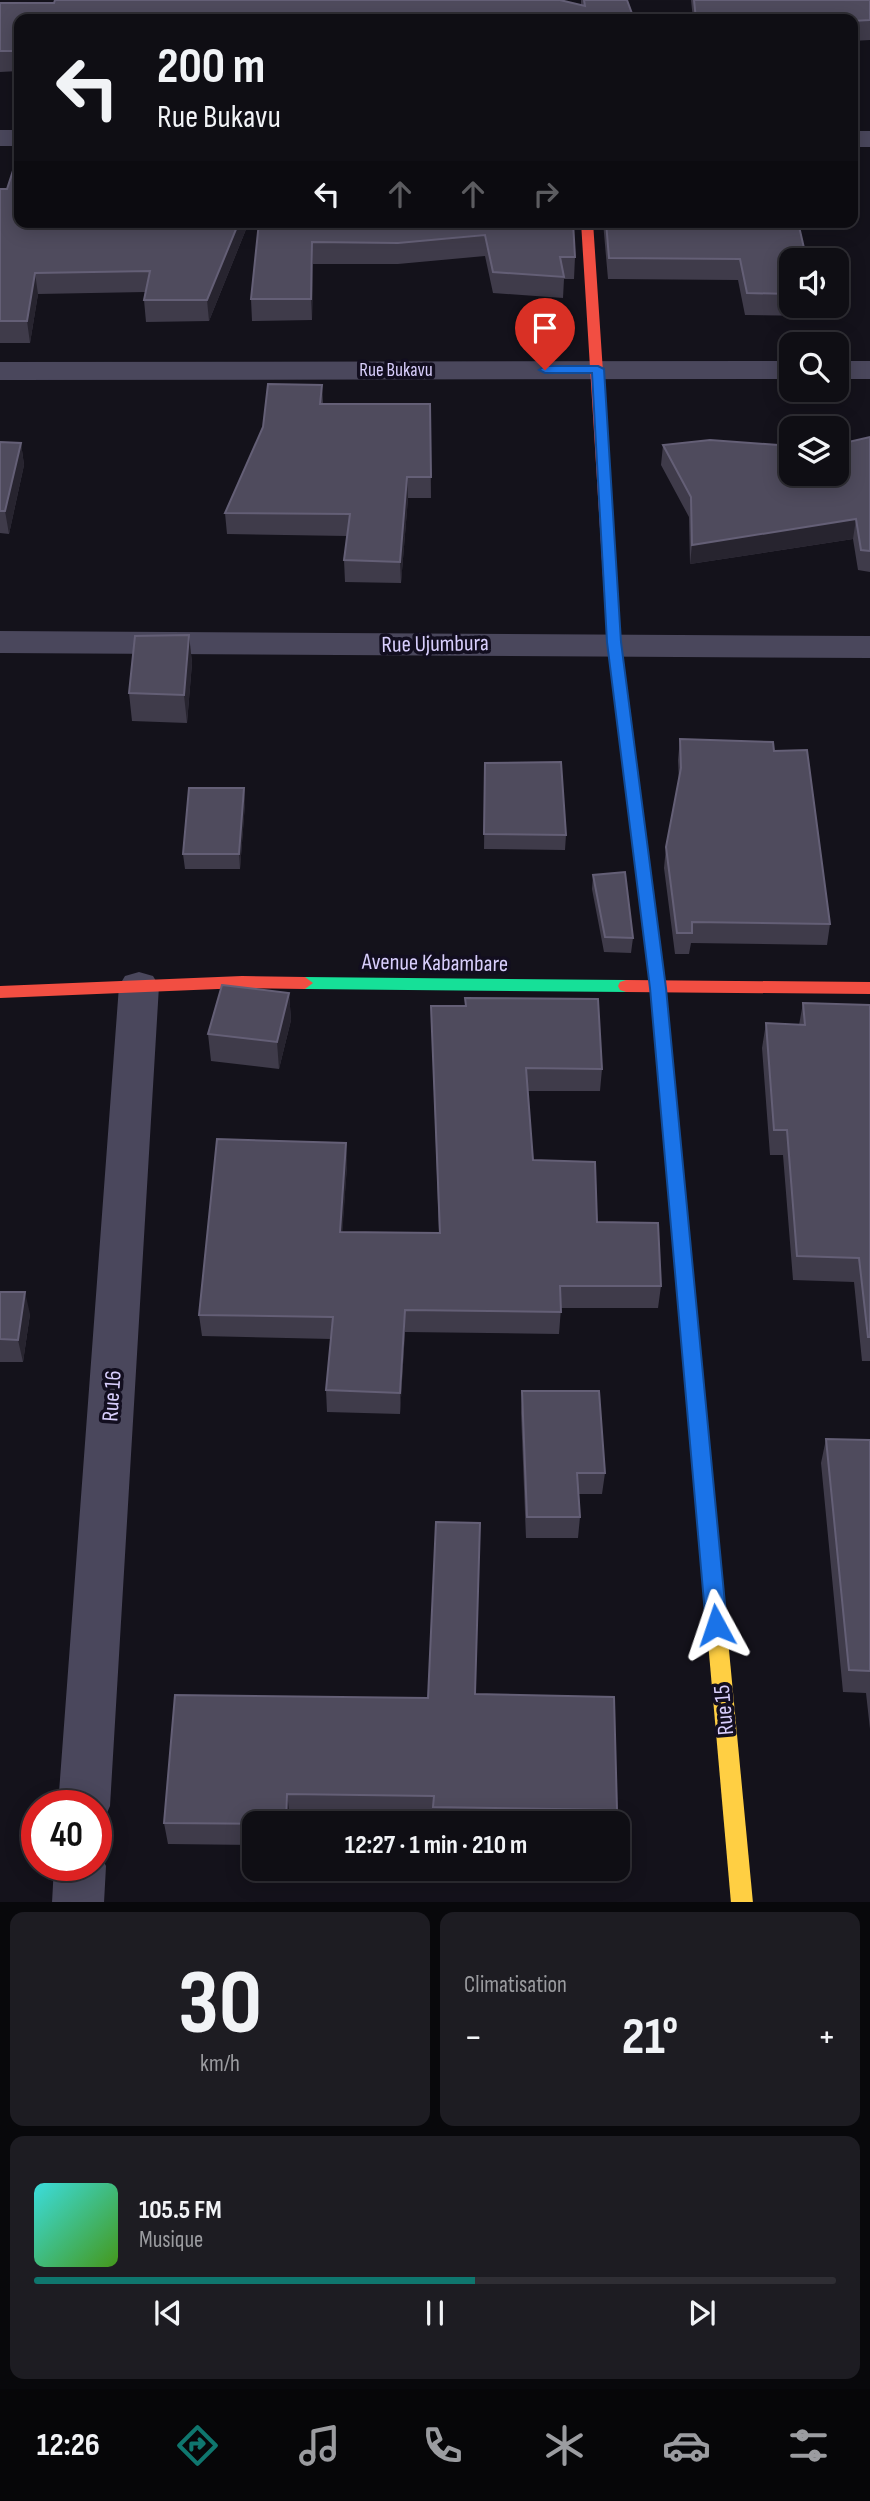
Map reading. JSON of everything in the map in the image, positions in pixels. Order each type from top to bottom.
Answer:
[{"type":"street","name":"Rue 15","points":[[587,228],[614,642],[658,988],[742,1902]]},
{"type":"street","name":"Rue Bukavu","points":[[0,370],[779,370]]},
{"type":"street","points":[[849,370],[870,370]]},
{"type":"street","name":"Rue Ujumbura","points":[[0,642],[328,646],[614,642],[870,647]]},
{"type":"street","name":"Avenue Kabambare","points":[[0,992],[242,982],[870,988]]},
{"type":"street","name":"Rue 16","points":[[85,1790],[139,986]]},
{"type":"street","points":[[78,1902],[79,1881]]},
{"type":"building","points":[[55,0],[560,0],[585,6],[584,0],[627,0],[632,14],[14,14],[14,51],[0,51],[0,3],[54,3]]},
{"type":"building","points":[[694,0],[870,0],[870,20],[858,21],[858,14],[695,14]]},
{"type":"building","points":[[14,167],[14,228],[237,228],[207,300],[144,300],[150,271],[35,273],[27,321],[0,321],[0,189],[7,189]]},
{"type":"building","points":[[258,228],[573,228],[575,257],[560,257],[564,277],[493,272],[485,235],[398,243],[312,242],[311,299],[251,299]]},
{"type":"building","points":[[606,228],[799,228],[804,248],[779,248],[779,294],[747,293],[740,259],[609,258]]},
{"type":"building","points":[[268,384],[322,385],[320,404],[430,404],[431,477],[407,477],[400,562],[344,560],[350,514],[225,513],[263,427]]},
{"type":"building","points":[[870,437],[870,551],[861,550],[856,519],[692,545],[691,497],[663,445],[710,440],[779,445],[779,486],[849,486],[849,442]]},
{"type":"building","points":[[0,442],[21,443],[5,511],[0,511]]},
{"type":"building","points":[[189,635],[184,695],[129,693],[135,636]]},
{"type":"building","points":[[680,739],[773,742],[774,751],[807,750],[830,924],[692,922],[692,933],[677,933],[666,847],[681,768]]},
{"type":"building","points":[[561,762],[566,835],[484,834],[485,763]]},
{"type":"building","points":[[189,788],[244,788],[239,854],[183,854]]},
{"type":"building","points":[[625,872],[633,938],[605,937],[593,875]]},
{"type":"building","points":[[222,985],[289,993],[277,1042],[208,1034]]},
{"type":"building","points":[[465,998],[598,999],[602,1069],[526,1068],[533,1160],[595,1162],[597,1222],[658,1223],[661,1286],[560,1286],[561,1312],[405,1310],[400,1393],[326,1390],[333,1317],[199,1315],[217,1139],[346,1143],[340,1232],[440,1233],[431,1006],[466,1006]]},
{"type":"building","points":[[803,1003],[870,1005],[870,1337],[859,1258],[797,1256],[787,1130],[774,1130],[766,1023],[805,1025]]},
{"type":"building","points":[[0,1292],[25,1292],[18,1340],[0,1339]]},
{"type":"building","points":[[522,1391],[599,1391],[605,1473],[577,1473],[580,1517],[527,1517]]},
{"type":"building","points":[[826,1439],[870,1440],[870,1671],[849,1670]]},
{"type":"building","points":[[436,1522],[480,1523],[475,1694],[614,1697],[617,1810],[433,1807],[434,1796],[287,1794],[286,1811],[242,1811],[242,1824],[164,1823],[175,1695],[428,1698]]},
{"type":"traffic: fast","points":[[623,709],[658,988],[688,1313]]},
{"type":"traffic: fast","points":[[305,983],[626,986]]},
{"type":"traffic: slow","points":[[688,1313],[742,1902]]},
{"type":"traffic: jam","points":[[587,228],[614,642],[623,709]]},
{"type":"traffic: jam","points":[[0,992],[242,982],[305,983]]},
{"type":"traffic: jam","points":[[626,986],[870,988]]},
{"type":"route","points":[[545,370],[598,369],[614,642],[658,988],[716,1625]]}]
